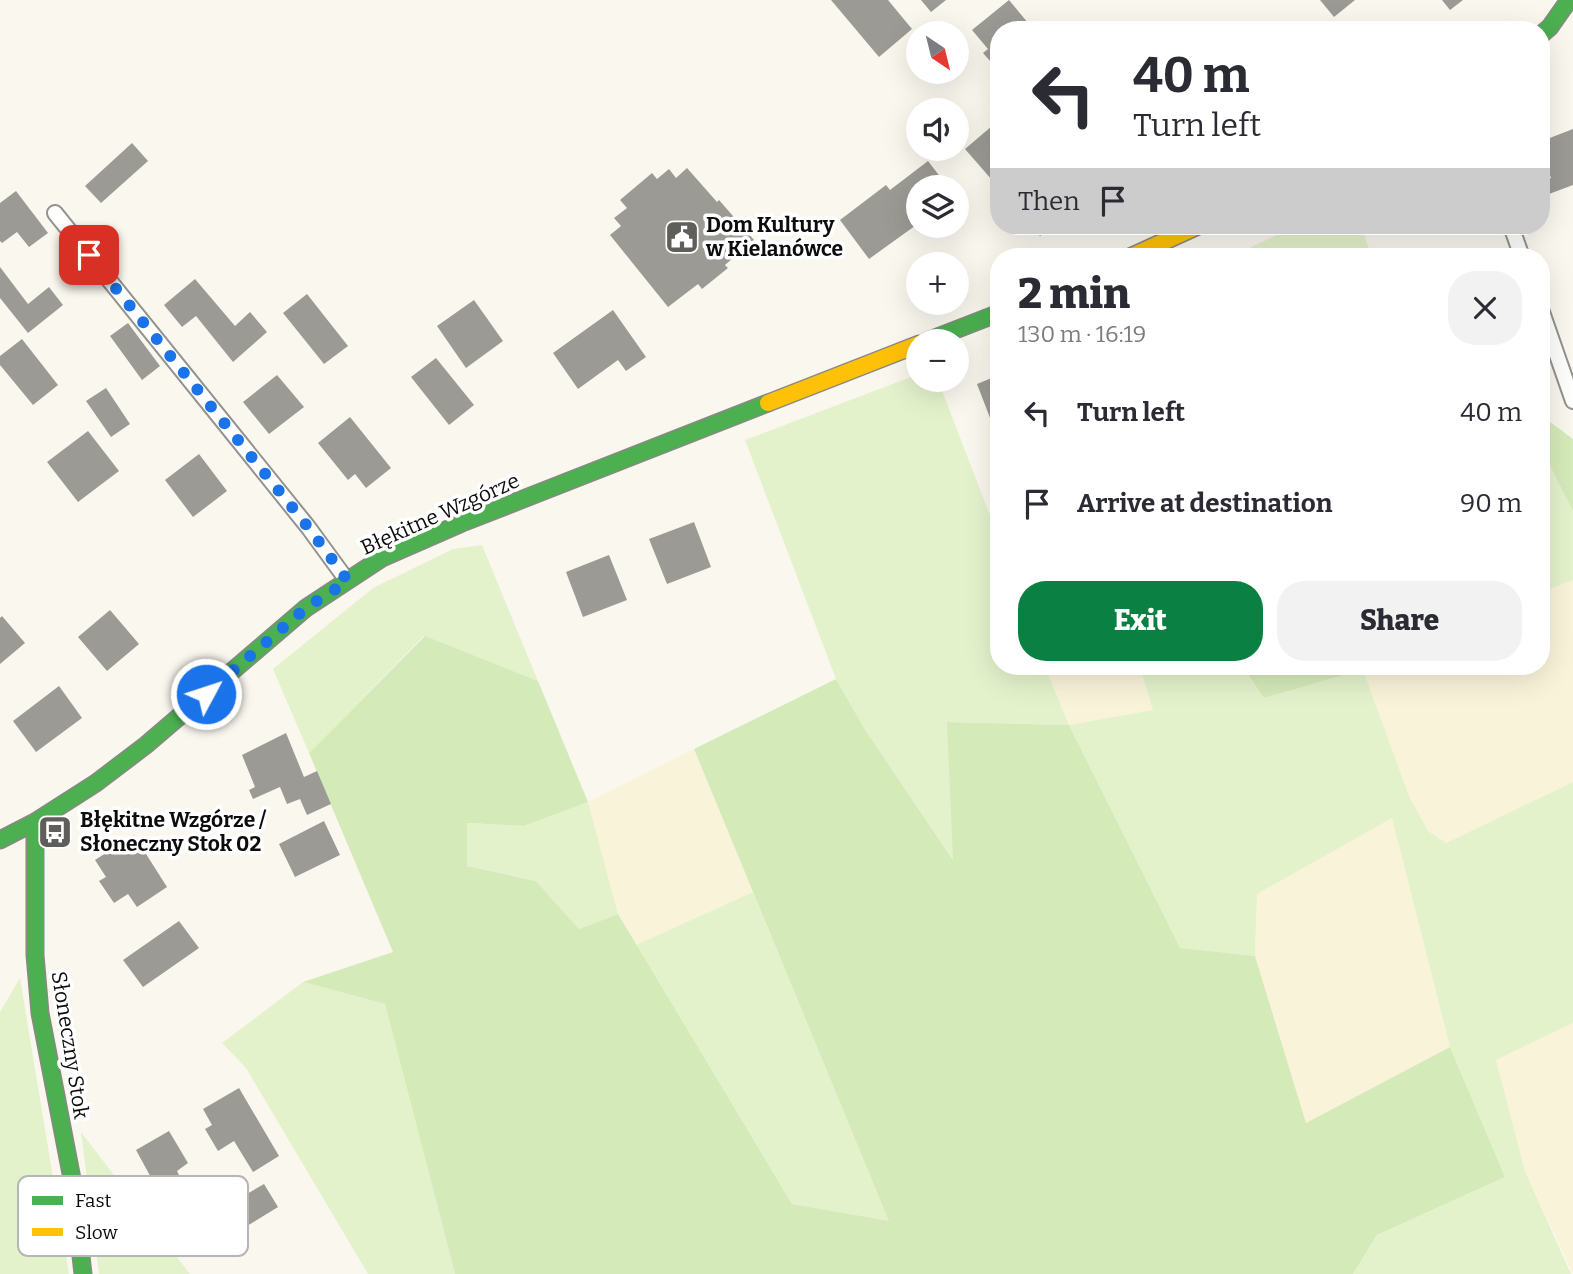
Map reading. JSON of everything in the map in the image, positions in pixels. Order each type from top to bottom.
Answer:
[{"type":"street","points":[[1550,26],[1569,0]]},
{"type":"street","points":[[1150,248],[1178,235]]},
{"type":"street","points":[[958,329],[990,316]]},
{"type":"street","name":"Błękitne Wzgórze","points":[[0,840],[36,822],[96,783],[146,745],[306,608],[382,558],[462,523],[906,349]]},
{"type":"street","name":"Słoneczny Stok","points":[[36,822],[35,955],[40,1013],[71,1176]]},
{"type":"street","name":"Słoneczny Stok","points":[[81,1256],[83,1274]]},
{"type":"lane","points":[[55,213],[308,527],[348,581]]},
{"type":"lane","points":[[1550,335],[1573,401]]},
{"type":"shaded area","points":[[1573,580],[1573,782],[1446,843],[1428,831],[1409,796],[1365,675],[1550,675],[1550,589]]},
{"type":"shaded area","points":[[1048,675],[1143,675],[1154,710],[1069,725]]},
{"type":"shaded area","points":[[694,749],[753,892],[636,945],[618,914],[588,802]]},
{"type":"shaded area","points":[[1392,817],[1450,1047],[1306,1124],[1255,956],[1257,894]]},
{"type":"shaded area","points":[[1573,1023],[1573,1274],[1525,1171],[1496,1060]]},
{"type":"green space","points":[[1277,235],[1364,235],[1369,248],[1251,248]]},
{"type":"green space","points":[[906,379],[906,392],[943,392],[990,516],[990,675],[1048,675],[1069,725],[948,722],[954,861],[864,728],[836,679],[745,440]]},
{"type":"green space","points":[[1550,422],[1573,439],[1573,511],[1550,466]]},
{"type":"green space","points":[[1550,466],[1573,511],[1573,580],[1550,589]]},
{"type":"green space","points":[[482,545],[538,681],[424,636],[309,753],[273,669],[373,588],[453,549]]},
{"type":"green space","points":[[425,636],[538,681],[588,802],[524,826],[467,823],[467,866],[536,881],[579,929],[618,914],[792,1204],[889,1221],[694,749],[836,679],[864,728],[953,860],[947,722],[1069,725],[1180,948],[1255,956],[1306,1123],[1450,1047],[1505,1177],[1377,1235],[1353,1274],[455,1274],[385,1004],[303,982],[393,952],[309,753]]},
{"type":"green space","points":[[1142,675],[1248,675],[1264,698],[1344,675],[1365,675],[1409,796],[1428,831],[1446,843],[1573,782],[1573,1023],[1496,1060],[1525,1171],[1571,1274],[1353,1274],[1377,1235],[1505,1177],[1450,1047],[1392,818],[1257,894],[1255,956],[1180,949],[1069,725],[1153,710]]},
{"type":"green space","points":[[1248,675],[1344,675],[1264,698]]},
{"type":"green space","points":[[588,802],[618,914],[579,929],[536,881],[467,866],[466,823],[524,826]]},
{"type":"green space","points":[[753,892],[890,1222],[792,1204],[636,945]]},
{"type":"green space","points":[[20,978],[53,1176],[18,1176],[18,1256],[66,1256],[69,1274],[0,1274],[0,1012]]},
{"type":"green space","points":[[303,982],[385,1004],[455,1274],[368,1274],[246,1068],[222,1043]]},
{"type":"green space","points":[[81,1132],[115,1176],[87,1176]]},
{"type":"green space","points":[[97,1256],[176,1256],[190,1274],[99,1274]]},
{"type":"building","points":[[831,0],[888,0],[906,22],[906,34],[879,57]]},
{"type":"building","points":[[921,0],[946,0],[931,12]]},
{"type":"building","points":[[1009,0],[1026,21],[990,21],[990,61],[983,53],[988,49],[972,30]]},
{"type":"building","points":[[1320,0],[1355,0],[1334,17]]},
{"type":"building","points":[[1442,0],[1463,0],[1450,10]]},
{"type":"building","points":[[990,128],[990,178],[969,154],[969,146]]},
{"type":"building","points":[[1573,129],[1573,185],[1550,194],[1551,178],[1550,138]]},
{"type":"building","points":[[132,143],[148,161],[101,203],[85,186]]},
{"type":"building","points":[[928,161],[939,175],[910,175]]},
{"type":"building","name":"Dom Kultury w Kielanówce","points":[[687,168],[754,240],[725,265],[728,268],[702,289],[698,284],[668,307],[610,235],[621,226],[614,218],[627,208],[620,200],[652,173],[657,179],[669,169],[676,178]]},
{"type":"building","points":[[906,178],[906,232],[869,259],[840,220],[886,185],[890,190]]},
{"type":"building","points":[[16,191],[48,233],[29,247],[17,232],[2,243],[0,241],[0,203]]},
{"type":"building","points":[[0,267],[28,304],[49,287],[63,305],[28,333],[0,298]]},
{"type":"building","points":[[195,279],[235,326],[250,312],[267,332],[233,362],[196,316],[182,327],[164,305]]},
{"type":"building","points":[[307,294],[348,346],[324,364],[283,313]]},
{"type":"building","points":[[474,300],[503,341],[466,368],[437,326]]},
{"type":"building","points":[[613,310],[646,357],[626,371],[618,360],[578,389],[553,353]]},
{"type":"building","points":[[128,323],[160,366],[142,380],[110,336]]},
{"type":"building","points":[[22,339],[58,385],[33,405],[0,365],[0,356]]},
{"type":"building","points":[[436,358],[474,405],[449,425],[411,377]]},
{"type":"building","points":[[277,375],[304,407],[269,434],[243,402]]},
{"type":"building","points":[[990,379],[990,418],[977,384]]},
{"type":"building","points":[[106,388],[130,424],[111,437],[86,401]]},
{"type":"building","points":[[350,417],[391,468],[366,488],[355,474],[348,480],[318,443]]},
{"type":"building","points":[[88,431],[119,471],[78,502],[47,462]]},
{"type":"building","points":[[199,454],[227,491],[193,517],[165,480]]},
{"type":"building","points":[[694,522],[711,567],[667,584],[649,539]]},
{"type":"building","points":[[609,555],[627,600],[583,617],[566,572]]},
{"type":"building","points":[[110,610],[139,644],[107,671],[78,637]]},
{"type":"building","points":[[2,616],[25,643],[0,664],[0,618]]},
{"type":"building","points":[[59,686],[82,718],[36,752],[13,721]]},
{"type":"building","points":[[286,733],[304,777],[317,771],[331,804],[307,815],[300,799],[287,804],[280,787],[253,799],[249,790],[255,787],[242,755]]},
{"type":"building","points":[[324,821],[340,855],[295,877],[279,844]]},
{"type":"building","points":[[134,835],[167,887],[137,907],[128,894],[114,903],[99,881],[106,877],[95,860]]},
{"type":"building","points":[[179,921],[199,948],[143,987],[123,960]]},
{"type":"building","points":[[239,1088],[279,1156],[253,1172],[234,1141],[218,1151],[205,1129],[212,1125],[203,1109]]},
{"type":"building","points":[[169,1131],[188,1163],[177,1171],[180,1176],[150,1176],[136,1150]]},
{"type":"building","points":[[264,1184],[278,1207],[248,1225],[248,1193]]},
{"type":"traffic: fast","points":[[1550,27],[1569,0]]},
{"type":"traffic: fast","points":[[958,329],[990,316]]},
{"type":"traffic: fast","points":[[0,840],[35,822],[96,783],[146,745],[306,608],[382,558],[462,523],[768,403]]},
{"type":"traffic: fast","points":[[35,822],[35,955],[40,1013],[71,1176]]},
{"type":"traffic: fast","points":[[81,1256],[83,1274]]},
{"type":"traffic: slow","points":[[1150,248],[1178,235]]},
{"type":"traffic: slow","points":[[768,403],[906,349]]},
{"type":"place","name":"Dom Kultury w Kielanówce","points":[[682,237]]},
{"type":"place","name":"Błękitne Wzgórze / Słoneczny Stok 02","points":[[55,832]]},
{"type":"route","points":[[89,255],[308,527],[348,581],[306,608],[206,694]]}]
